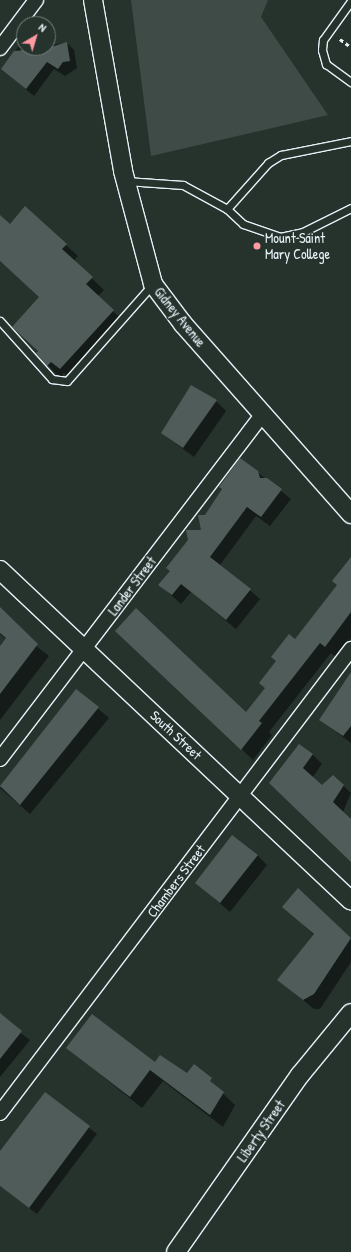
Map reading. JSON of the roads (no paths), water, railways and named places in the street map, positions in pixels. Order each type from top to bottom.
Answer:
[{"type":"street","points":[[0,48],[36,0]]},
{"type":"street","name":"Gidney Avenue","points":[[93,0],[126,181],[154,284],[183,324],[264,413],[351,514]]},
{"type":"street","name":"Lander Street","points":[[0,759],[264,413]]},
{"type":"street","name":"South Street","points":[[0,570],[242,795],[351,901]]},
{"type":"street","name":"Chambers Street","points":[[0,1113],[351,649]]},
{"type":"street","name":"Liberty Street","points":[[176,1252],[300,1075],[351,1013]]},
{"type":"lane","points":[[351,2],[323,40],[322,50],[326,64],[351,82]]},
{"type":"lane","points":[[227,209],[268,163],[281,155],[351,141]]},
{"type":"lane","points":[[126,181],[183,185],[227,209],[243,224],[280,237],[304,232],[351,208]]},
{"type":"lane","points":[[0,321],[52,378],[67,381],[154,284]]},
{"type":"place","name":"Mount Saint Mary College","points":[[257,246]]}]
